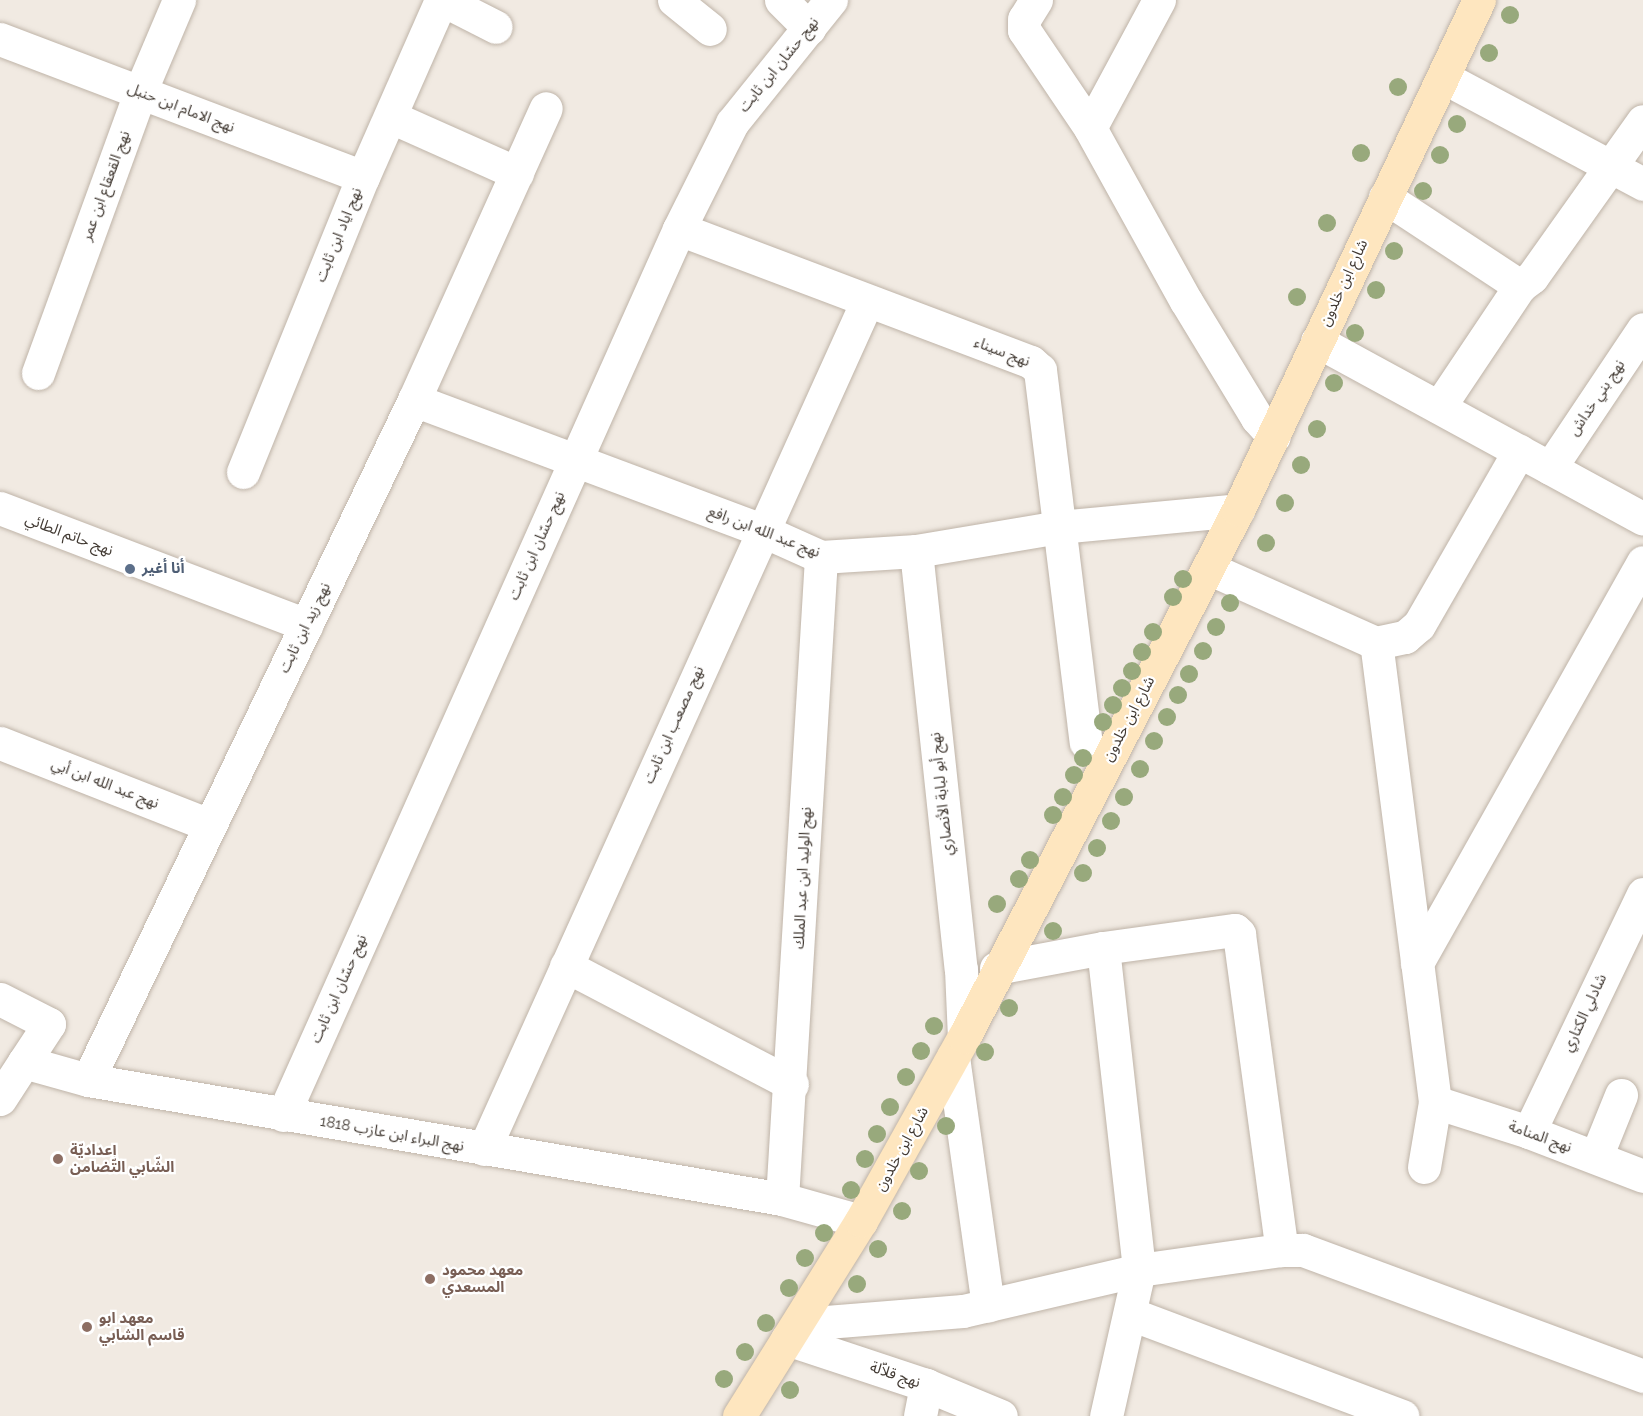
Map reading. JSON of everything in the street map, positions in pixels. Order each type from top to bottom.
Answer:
[{"type":"street","name":"نهج القعقاع ابن عمر","points":[[38,373],[140,92],[179,0]]},
{"type":"street","points":[[442,0],[496,27]]},
{"type":"street","name":"نهج اياد ابن ثابت","points":[[243,472],[363,177],[442,0]]},
{"type":"street","points":[[674,0],[710,29]]},
{"type":"street","points":[[781,0],[809,27]]},
{"type":"street","name":"نهج حسّان ابن ثابت","points":[[283,1115],[679,229],[732,123],[831,0]]},
{"type":"street","points":[[1036,0],[1024,19],[1024,30],[1090,128],[1186,301],[1257,418],[1274,437]]},
{"type":"street","points":[[1090,128],[1159,0]]},
{"type":"street","name":"شارع ابن خلدون","points":[[739,1416],[861,1221],[958,1047],[996,968],[1238,510],[1479,0]]},
{"type":"street","name":"نهج الامام ابن حنبل","points":[[0,39],[363,177]]},
{"type":"street","points":[[1443,77],[1643,184]]},
{"type":"street","name":"نهج زيد ابن ثابت","points":[[88,1080],[414,400],[546,108]]},
{"type":"street","points":[[391,117],[517,173]]},
{"type":"street","points":[[1439,407],[1521,286],[1532,277],[1643,121]]},
{"type":"street","points":[[1385,197],[1521,286]]},
{"type":"street","name":"نهج سيناء","points":[[679,229],[1037,366],[1086,742]]},
{"type":"street","name":"نهج مصعب ابن ثابت","points":[[484,1149],[761,530],[867,301]]},
{"type":"street","name":"نهج بني خداش","points":[[1550,468],[1643,329]]},
{"type":"street","points":[[1317,341],[1643,519]]},
{"type":"street","name":"نهج عبد الله ابن رافع","points":[[414,400],[761,530],[821,557],[916,551],[1059,527],[1238,510]]},
{"type":"street","points":[[1208,568],[1376,644],[1405,637],[1419,625],[1519,450]]},
{"type":"street","name":"نهج حاتم الطائي","points":[[0,508],[306,625]]},
{"type":"street","name":"نهج أبو لبابة الأنصاري","points":[[916,551],[961,969],[958,1047],[988,1306]]},
{"type":"street","name":"نهج الوليد ابن عبد الملك","points":[[783,1199],[792,1084],[821,557]]},
{"type":"street","points":[[1417,963],[1643,562]]},
{"type":"street","points":[[1376,644],[1435,1102],[1424,1167]]},
{"type":"street","name":"نهج عبد الله ابن أبي","points":[[0,743],[209,825]]},
{"type":"street","name":"شادلي الكتاري","points":[[1529,1132],[1635,928],[1643,894]]},
{"type":"street","points":[[996,968],[1103,948],[1232,929],[1239,934],[1282,1250]]},
{"type":"street","points":[[1103,948],[1139,1270],[1131,1314],[1106,1416]]},
{"type":"street","points":[[566,966],[792,1084]]},
{"type":"street","points":[[0,999],[49,1024],[0,1099]]},
{"type":"street","name":"نهج البراء ابن عازب 1818","points":[[24,1062],[88,1080],[783,1199],[861,1221]]},
{"type":"street","points":[[1596,1157],[1621,1095]]},
{"type":"street","name":"نهج المنامة","points":[[1435,1102],[1529,1132],[1643,1176]]},
{"type":"street","points":[[794,1329],[814,1323],[988,1306],[1139,1270],[1282,1250],[1309,1252],[1643,1376]]},
{"type":"street","points":[[1131,1314],[1402,1416]]},
{"type":"street","name":"نهج قلاّلة","points":[[794,1329],[923,1401],[1001,1416]]},
{"type":"place","name":"أنا أغير","points":[[130,569]]},
{"type":"place","name":"إعداديّة الشّابي التّضامن","points":[[58,1159]]},
{"type":"place","name":"معهد محمود المسعدي","points":[[430,1279]]},
{"type":"place","name":"معهد ابو قاسم الشابي","points":[[87,1327]]}]
